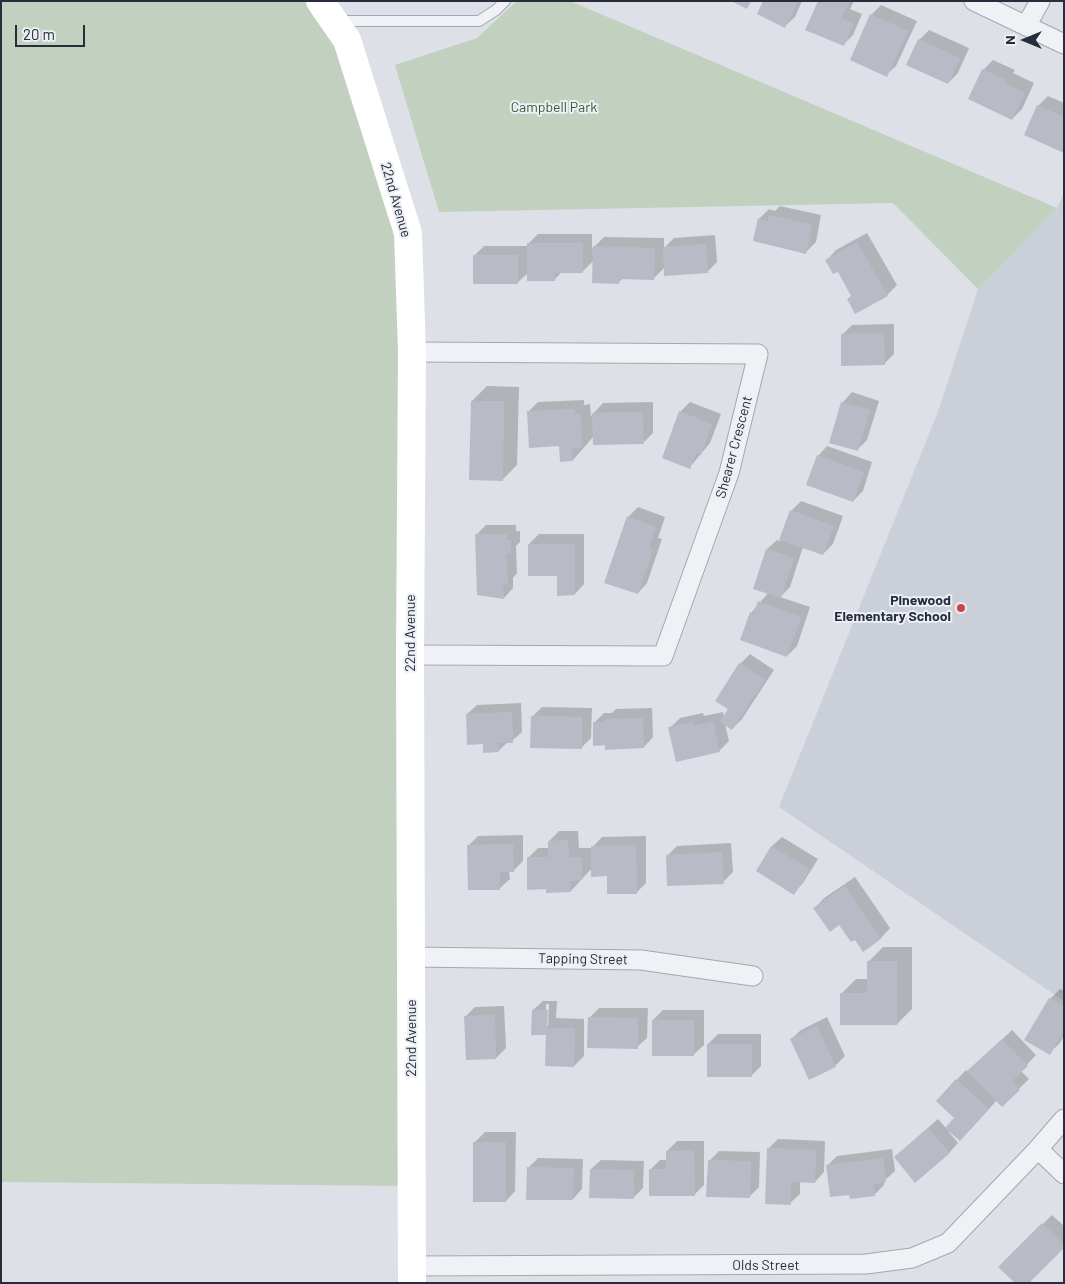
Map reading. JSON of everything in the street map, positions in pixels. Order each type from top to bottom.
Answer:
[{"type":"street","points":[[974,1],[1064,44]]},
{"type":"street","points":[[1026,26],[1040,1]]},
{"type":"street","name":"22nd Avenue","points":[[328,11],[348,40],[408,233],[412,352],[410,655],[412,1274]]},
{"type":"street","name":"Shearer Crescent","points":[[410,655],[663,656],[729,474],[758,354],[412,352]]},
{"type":"street","name":"Tapping Street","points":[[411,957],[641,960],[753,976]]},
{"type":"street","name":"Olds Street","points":[[412,1274],[866,1264],[912,1258],[948,1243],[1064,1120]]},
{"type":"street","points":[[1038,1149],[1064,1174]]},
{"type":"lane","points":[[328,11],[478,21],[496,10],[505,1]]},
{"type":"shaded area","name":"Pinewood Elementary School","points":[[1064,193],[1064,1001],[779,807],[939,409],[978,289],[1057,208]]},
{"type":"green space","points":[[1,1],[320,1],[399,191],[410,1186],[1,1182]]},
{"type":"green space","name":"Campbell Park","points":[[517,1],[570,1],[1057,208],[978,289],[893,203],[439,212],[395,65],[477,38]]},
{"type":"building","points":[[731,1],[751,1],[747,9]]},
{"type":"building","points":[[763,1],[798,1],[785,28],[757,14]]},
{"type":"building","points":[[818,1],[849,2],[841,19],[853,24],[844,46],[805,30]]},
{"type":"building","points":[[870,14],[908,31],[887,77],[850,60]]},
{"type":"building","points":[[918,39],[960,58],[948,84],[906,65]]},
{"type":"building","points":[[982,69],[1006,80],[1004,83],[1025,93],[1012,120],[968,99]]},
{"type":"building","points":[[1037,105],[1064,117],[1064,153],[1024,135]]},
{"type":"building","points":[[769,215],[812,225],[806,254],[753,241],[758,218],[768,221]]},
{"type":"building","points":[[857,242],[888,296],[855,314],[847,299],[851,296],[838,272],[833,274],[825,260]]},
{"type":"building","points":[[527,243],[583,243],[583,273],[555,273],[555,281],[527,281]]},
{"type":"building","points":[[706,244],[708,273],[664,276],[663,247]]},
{"type":"building","points":[[593,246],[655,248],[654,280],[619,279],[619,284],[592,283]]},
{"type":"building","points":[[473,255],[518,255],[518,284],[473,284]]},
{"type":"building","points":[[884,333],[885,365],[841,366],[841,334]]},
{"type":"building","points":[[471,401],[504,401],[503,481],[469,480]]},
{"type":"building","points":[[841,402],[870,410],[858,451],[829,443]]},
{"type":"building","points":[[574,409],[575,414],[581,414],[582,448],[572,449],[573,461],[560,462],[559,446],[529,448],[527,411]]},
{"type":"building","points":[[679,411],[712,424],[701,455],[696,453],[690,469],[662,458]]},
{"type":"building","points":[[643,412],[644,444],[593,445],[592,413]]},
{"type":"building","points":[[817,455],[864,472],[853,502],[806,485]]},
{"type":"building","points":[[790,510],[834,526],[823,555],[779,540]]},
{"type":"building","points":[[627,516],[656,527],[649,548],[653,549],[638,594],[604,583]]},
{"type":"building","points":[[475,534],[507,534],[506,540],[511,540],[511,553],[506,553],[508,584],[503,584],[504,599],[477,595]]},
{"type":"building","points":[[528,544],[575,544],[575,595],[557,596],[557,576],[528,576]]},
{"type":"building","points":[[766,549],[794,558],[781,598],[753,589]]},
{"type":"building","points":[[758,601],[801,617],[787,657],[740,640],[750,612],[753,614]]},
{"type":"building","points":[[739,663],[765,680],[732,730],[720,722],[728,709],[715,701]]},
{"type":"building","points":[[512,712],[513,743],[498,743],[499,752],[483,753],[483,744],[467,745],[466,714]]},
{"type":"building","points":[[531,716],[582,717],[582,749],[530,748]]},
{"type":"building","points":[[643,718],[644,748],[605,750],[605,745],[593,746],[593,722],[605,722],[605,719]]},
{"type":"building","points":[[713,721],[720,752],[676,762],[668,727],[693,722],[694,726]]},
{"type":"building","points":[[568,840],[569,857],[582,857],[582,880],[571,881],[571,892],[546,893],[546,889],[527,890],[527,857],[548,857],[548,841]]},
{"type":"building","points":[[513,844],[514,872],[500,872],[500,890],[468,890],[467,845]]},
{"type":"building","points":[[636,845],[637,894],[607,894],[607,876],[591,877],[591,846]]},
{"type":"building","points":[[771,846],[810,869],[794,895],[756,871]]},
{"type":"building","points":[[722,852],[724,884],[667,886],[666,855]]},
{"type":"building","points":[[845,886],[881,939],[863,952],[855,940],[851,942],[839,925],[830,932],[813,908]]},
{"type":"building","points":[[867,961],[897,961],[897,1025],[840,1025],[840,993],[867,993]]},
{"type":"building","points":[[1049,998],[1064,1007],[1064,1031],[1050,1055],[1024,1040]]},
{"type":"building","points":[[532,1010],[548,1010],[547,1028],[575,1028],[574,1067],[545,1066],[546,1035],[531,1035]]},
{"type":"building","points":[[495,1015],[496,1059],[466,1060],[464,1016]]},
{"type":"building","points":[[588,1017],[638,1018],[638,1049],[587,1048]]},
{"type":"building","points":[[652,1020],[694,1020],[694,1056],[652,1056]]},
{"type":"building","points":[[817,1026],[836,1067],[809,1080],[790,1039]]},
{"type":"building","points":[[1002,1039],[1028,1066],[1012,1081],[1020,1090],[1002,1107],[967,1071]]},
{"type":"building","points":[[707,1044],[752,1044],[752,1077],[707,1077]]},
{"type":"building","points":[[956,1079],[989,1109],[960,1141],[945,1128],[954,1118],[936,1101]]},
{"type":"building","points":[[928,1128],[950,1153],[915,1183],[894,1157]]},
{"type":"building","points":[[473,1142],[506,1142],[506,1202],[473,1202]]},
{"type":"building","points":[[767,1148],[816,1150],[815,1183],[791,1182],[791,1205],[765,1204]]},
{"type":"building","points":[[694,1150],[695,1196],[649,1196],[649,1169],[666,1169],[666,1151]]},
{"type":"building","points":[[883,1158],[886,1182],[874,1184],[875,1196],[850,1199],[849,1195],[830,1197],[826,1165]]},
{"type":"building","points":[[708,1160],[751,1161],[750,1198],[706,1197]]},
{"type":"building","points":[[527,1167],[574,1168],[573,1200],[526,1200]]},
{"type":"building","points":[[590,1169],[634,1170],[634,1199],[589,1198]]},
{"type":"building","points":[[1042,1223],[1064,1245],[1064,1248],[1029,1283],[1015,1283],[998,1267]]},
{"type":"place","name":"Pinewood Elementary School","points":[[961,608]]}]
